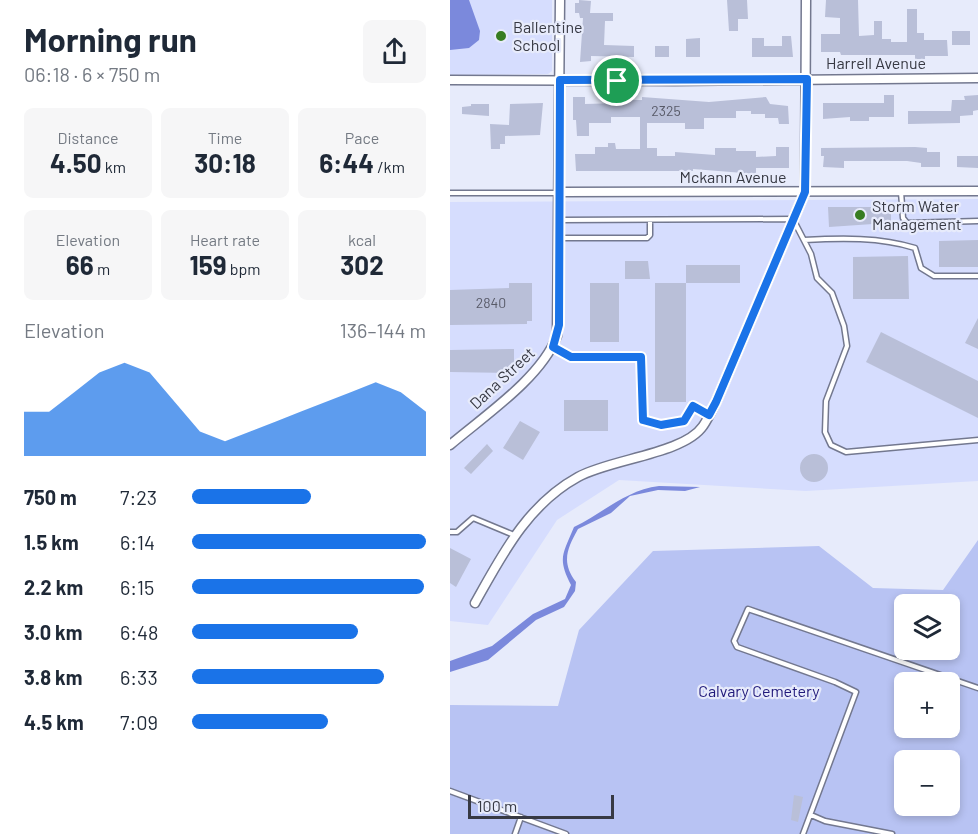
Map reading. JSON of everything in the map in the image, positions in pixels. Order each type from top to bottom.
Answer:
[{"type":"street","name":"Dana Street","points":[[450,445],[521,383],[553,347],[559,325],[560,0]]},
{"type":"street","points":[[475,603],[515,535],[545,500],[577,477],[595,469],[683,442],[703,427],[805,192],[806,0]]},
{"type":"street","name":"Harrell Avenue","points":[[450,80],[978,78]]},
{"type":"street","name":"Mckann Avenue","points":[[560,192],[978,192]]},
{"type":"lane","points":[[450,193],[560,192]]},
{"type":"lane","points":[[901,192],[903,218],[907,223],[978,221]]},
{"type":"lane","points":[[560,220],[793,219],[811,254],[817,279],[832,293],[844,326],[847,346],[826,401],[825,432],[831,445],[846,452],[978,440]]},
{"type":"lane","points":[[560,238],[647,238],[650,235],[650,220]]},
{"type":"lane","points":[[804,240],[870,239],[898,242],[915,248],[921,268],[934,276],[978,276]]},
{"type":"lane","points":[[553,347],[571,357],[641,357],[643,420],[661,425],[684,421],[693,406],[709,415]]},
{"type":"lane","points":[[450,532],[457,532],[469,519],[478,518],[515,535]]},
{"type":"lane","points":[[803,834],[856,692],[835,682],[736,648],[734,641],[748,609],[978,688]]},
{"type":"lane","points":[[450,791],[567,834]]},
{"type":"lane","points":[[811,815],[825,821],[892,834]]},
{"type":"lane","points":[[514,834],[520,817]]},
{"type":"shaded area","name":"Ballentine School","points":[[450,0],[552,0],[552,71],[548,74],[450,75]]},
{"type":"shaded area","points":[[978,199],[978,481],[806,491],[619,480],[557,520],[488,625],[450,621],[450,202]]},
{"type":"green space","name":"Calvary Cemetery","points":[[978,540],[978,834],[450,834],[450,705],[558,706],[579,630],[653,551],[819,546],[873,588],[943,590]]},
{"type":"water","points":[[450,0],[469,0],[480,31],[479,40],[469,48],[450,50]]},
{"type":"water","points":[[659,486],[700,487],[685,491],[658,490],[630,496],[611,513],[578,529],[567,556],[568,568],[576,582],[575,591],[564,607],[536,620],[488,660],[450,672],[450,661],[492,646],[533,614],[565,599],[571,585],[564,568],[563,556],[574,527],[625,497]]},
{"type":"building","points":[[579,0],[591,1],[590,13],[613,13],[613,21],[605,21],[604,45],[634,46],[634,57],[591,56],[591,61],[580,62],[583,18],[580,18],[579,13],[575,13],[575,3],[579,3]]},
{"type":"building","points":[[727,0],[747,0],[748,19],[738,19],[738,31],[729,31]]},
{"type":"building","points":[[826,0],[858,0],[859,36],[874,35],[874,21],[882,21],[882,39],[891,39],[891,42],[907,42],[907,9],[917,9],[917,33],[924,33],[924,40],[947,40],[948,56],[925,56],[925,59],[915,59],[915,55],[841,55],[840,52],[821,52],[821,34],[840,34],[840,18],[825,17]]},
{"type":"building","points":[[952,31],[970,31],[970,45],[952,45]]},
{"type":"building","points":[[782,36],[791,36],[793,57],[752,57],[752,38],[764,38],[764,46],[782,46]]},
{"type":"building","points":[[700,38],[700,57],[686,57],[686,39]]},
{"type":"building","points":[[655,46],[669,46],[669,57],[655,57]]},
{"type":"building","points":[[884,95],[894,95],[894,117],[869,117],[869,121],[850,121],[850,117],[823,119],[823,103],[884,103]]},
{"type":"building","points":[[978,95],[978,110],[973,111],[973,115],[960,116],[960,123],[908,124],[908,111],[951,111],[952,100],[965,100],[964,96]]},
{"type":"building","points":[[573,97],[585,97],[585,104],[620,103],[620,100],[642,100],[642,97],[709,102],[766,97],[770,104],[788,106],[789,124],[779,124],[778,118],[765,118],[765,114],[751,114],[751,111],[736,111],[736,118],[704,118],[704,129],[685,129],[685,123],[647,123],[647,148],[657,148],[657,156],[675,156],[675,152],[715,155],[715,148],[736,148],[736,151],[756,151],[756,157],[776,156],[776,147],[789,147],[789,168],[756,168],[756,174],[693,169],[693,171],[576,171],[575,154],[595,154],[595,147],[608,147],[608,143],[615,143],[616,149],[640,149],[640,117],[611,117],[611,123],[589,123],[589,136],[577,136],[576,120],[573,120]]},
{"type":"building","points":[[543,103],[540,135],[505,136],[505,144],[500,144],[500,149],[491,149],[490,124],[509,125],[510,104]]},
{"type":"building","points":[[471,104],[489,104],[489,116],[462,114],[462,107],[471,106]]},
{"type":"building","points":[[821,148],[927,148],[927,152],[940,152],[940,167],[921,167],[921,163],[907,161],[844,161],[844,168],[823,167],[824,156],[821,156]]},
{"type":"building","points":[[957,156],[978,156],[978,168],[957,167]]},
{"type":"building","name":"Storm Water Management","points":[[828,207],[891,207],[891,226],[873,227],[873,224],[829,227]]},
{"type":"building","points":[[978,240],[978,267],[939,267],[939,241]]},
{"type":"building","points":[[908,256],[909,299],[853,299],[853,257]]},
{"type":"building","points":[[625,261],[648,261],[650,279],[625,279]]},
{"type":"building","points":[[686,265],[740,265],[740,283],[686,283]]},
{"type":"building","points":[[509,283],[532,283],[532,321],[527,321],[527,324],[450,325],[450,290],[509,288]]},
{"type":"building","points":[[590,283],[619,283],[619,342],[590,342]]},
{"type":"building","points":[[655,283],[686,283],[686,402],[655,402]]},
{"type":"building","points":[[978,318],[978,349],[965,343]]},
{"type":"building","points":[[881,332],[978,381],[978,418],[866,362]]},
{"type":"building","points":[[514,349],[514,373],[450,372],[450,350]]},
{"type":"building","points":[[564,400],[608,400],[608,431],[564,431]]},
{"type":"building","points":[[520,421],[540,432],[523,460],[503,448]]},
{"type":"building","points":[[487,444],[493,451],[471,474],[464,468]]},
{"type":"building","points":[[814,454],[824,458],[828,468],[824,478],[814,482],[804,478],[800,468],[804,458]]},
{"type":"building","points":[[450,548],[471,559],[456,587],[450,583]]},
{"type":"building","points":[[794,795],[803,797],[798,822],[791,820]]},
{"type":"place","name":"Ballentine School","points":[[501,36]]},
{"type":"place","name":"Storm Water Management","points":[[860,215]]},
{"type":"route","points":[[807,79],[805,192],[709,415],[693,406],[684,421],[661,425],[643,420],[641,357],[571,357],[553,347],[559,325],[560,80],[617,81],[807,79]]}]
